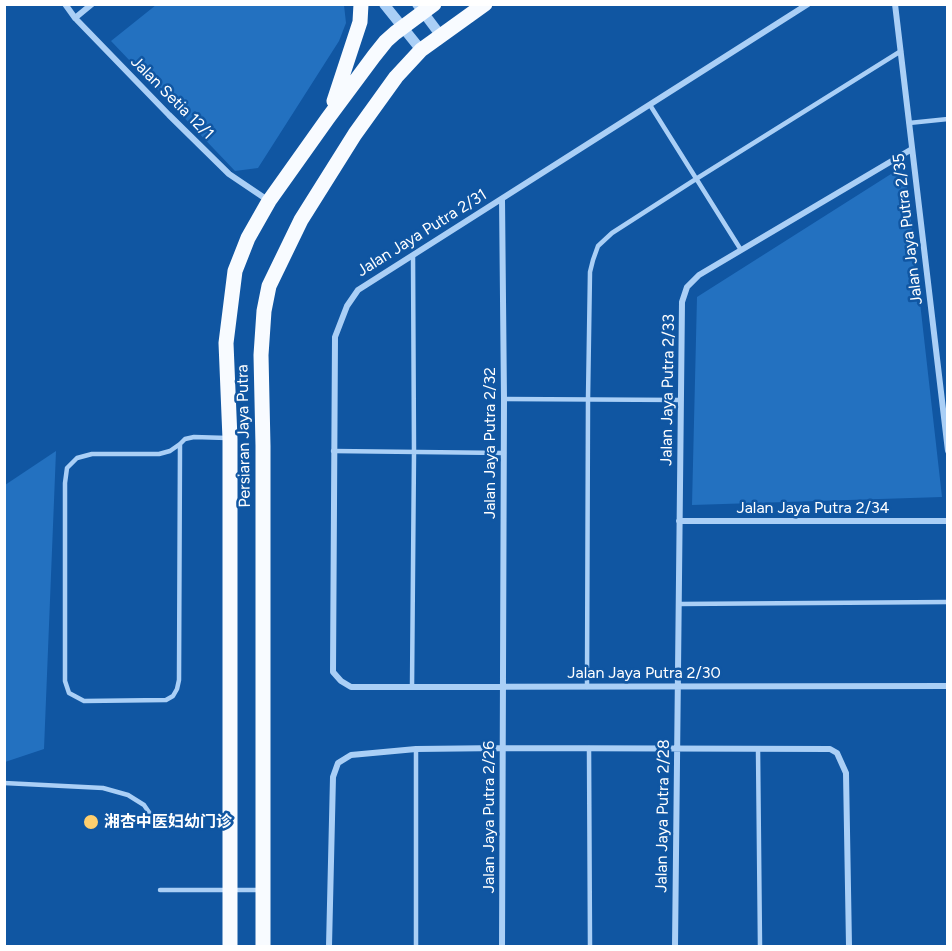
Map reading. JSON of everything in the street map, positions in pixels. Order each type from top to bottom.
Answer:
[{"type":"main road","points":[[328,118],[350,57],[360,22],[361,4]]},
{"type":"main road","name":"Persiaran Jaya Putra","points":[[263,946],[261,354],[264,311],[269,286],[301,220],[355,134],[396,77],[422,50],[485,4]]},
{"type":"main road","name":"Persiaran Jaya Putra","points":[[230,946],[230,439],[226,343],[235,271],[248,238],[269,201],[328,118],[386,41],[425,7]]},
{"type":"street","name":"Jalan Setia 12/1","points":[[64,4],[169,115],[229,174],[269,201]]},
{"type":"street","points":[[75,18],[92,4]]},
{"type":"street","points":[[384,4],[422,50]]},
{"type":"street","name":"Jalan Jaya Putra 2/31","points":[[341,681],[333,672],[335,337],[347,306],[358,290],[808,4]]},
{"type":"street","name":"Jalan Jaya Putra 2/35","points":[[895,4],[948,451]]},
{"type":"street","points":[[425,7],[441,36]]},
{"type":"street","name":"Jalan Jaya Putra 2/33","points":[[678,686],[682,302],[687,287],[699,275],[912,150]]},
{"type":"street","name":"Jalan Jaya Putra 2/32","points":[[502,199],[503,687]]},
{"type":"street","name":"Jalan Jaya Putra 2/34","points":[[679,521],[948,521]]},
{"type":"street","name":"Jalan Jaya Putra 2/30","points":[[341,681],[351,687],[948,686]]},
{"type":"street","name":"Jalan Jaya Putra 2/28","points":[[675,946],[678,686]]},
{"type":"street","name":"Jalan Jaya Putra 2/26","points":[[502,946],[503,687]]},
{"type":"street","points":[[329,946],[333,777],[339,764],[351,754],[416,749],[503,748],[830,749],[837,753],[846,773],[849,946]]},
{"type":"lane","points":[[587,687],[590,272],[598,246],[612,233],[901,51]]},
{"type":"lane","points":[[650,105],[741,250]]},
{"type":"lane","points":[[909,123],[948,118]]},
{"type":"lane","points":[[412,687],[413,255]]},
{"type":"lane","points":[[504,399],[681,400]]},
{"type":"lane","points":[[180,444],[179,680],[177,689],[173,696],[166,700],[84,701],[69,693],[64,681],[67,468],[77,458],[92,454],[159,454],[171,451],[185,439],[194,437],[230,439]]},
{"type":"lane","points":[[333,451],[504,453]]},
{"type":"lane","points":[[679,604],[948,602]]},
{"type":"lane","points":[[590,748],[590,946]]},
{"type":"lane","points":[[416,749],[416,946]]},
{"type":"lane","points":[[758,749],[760,946]]},
{"type":"lane","points":[[4,783],[104,788],[128,795],[144,805],[159,827]]},
{"type":"lane","points":[[160,890],[263,891]]},
{"type":"shaded area","points":[[156,5],[344,5],[346,23],[339,41],[258,168],[235,171],[111,41]]},
{"type":"shaded area","points":[[905,170],[942,497],[692,505],[697,297],[891,174]]},
{"type":"shaded area","points":[[56,451],[44,749],[5,762],[5,485]]},
{"type":"place","name":"湘杏中医妇幼门诊","points":[[91,822]]}]
